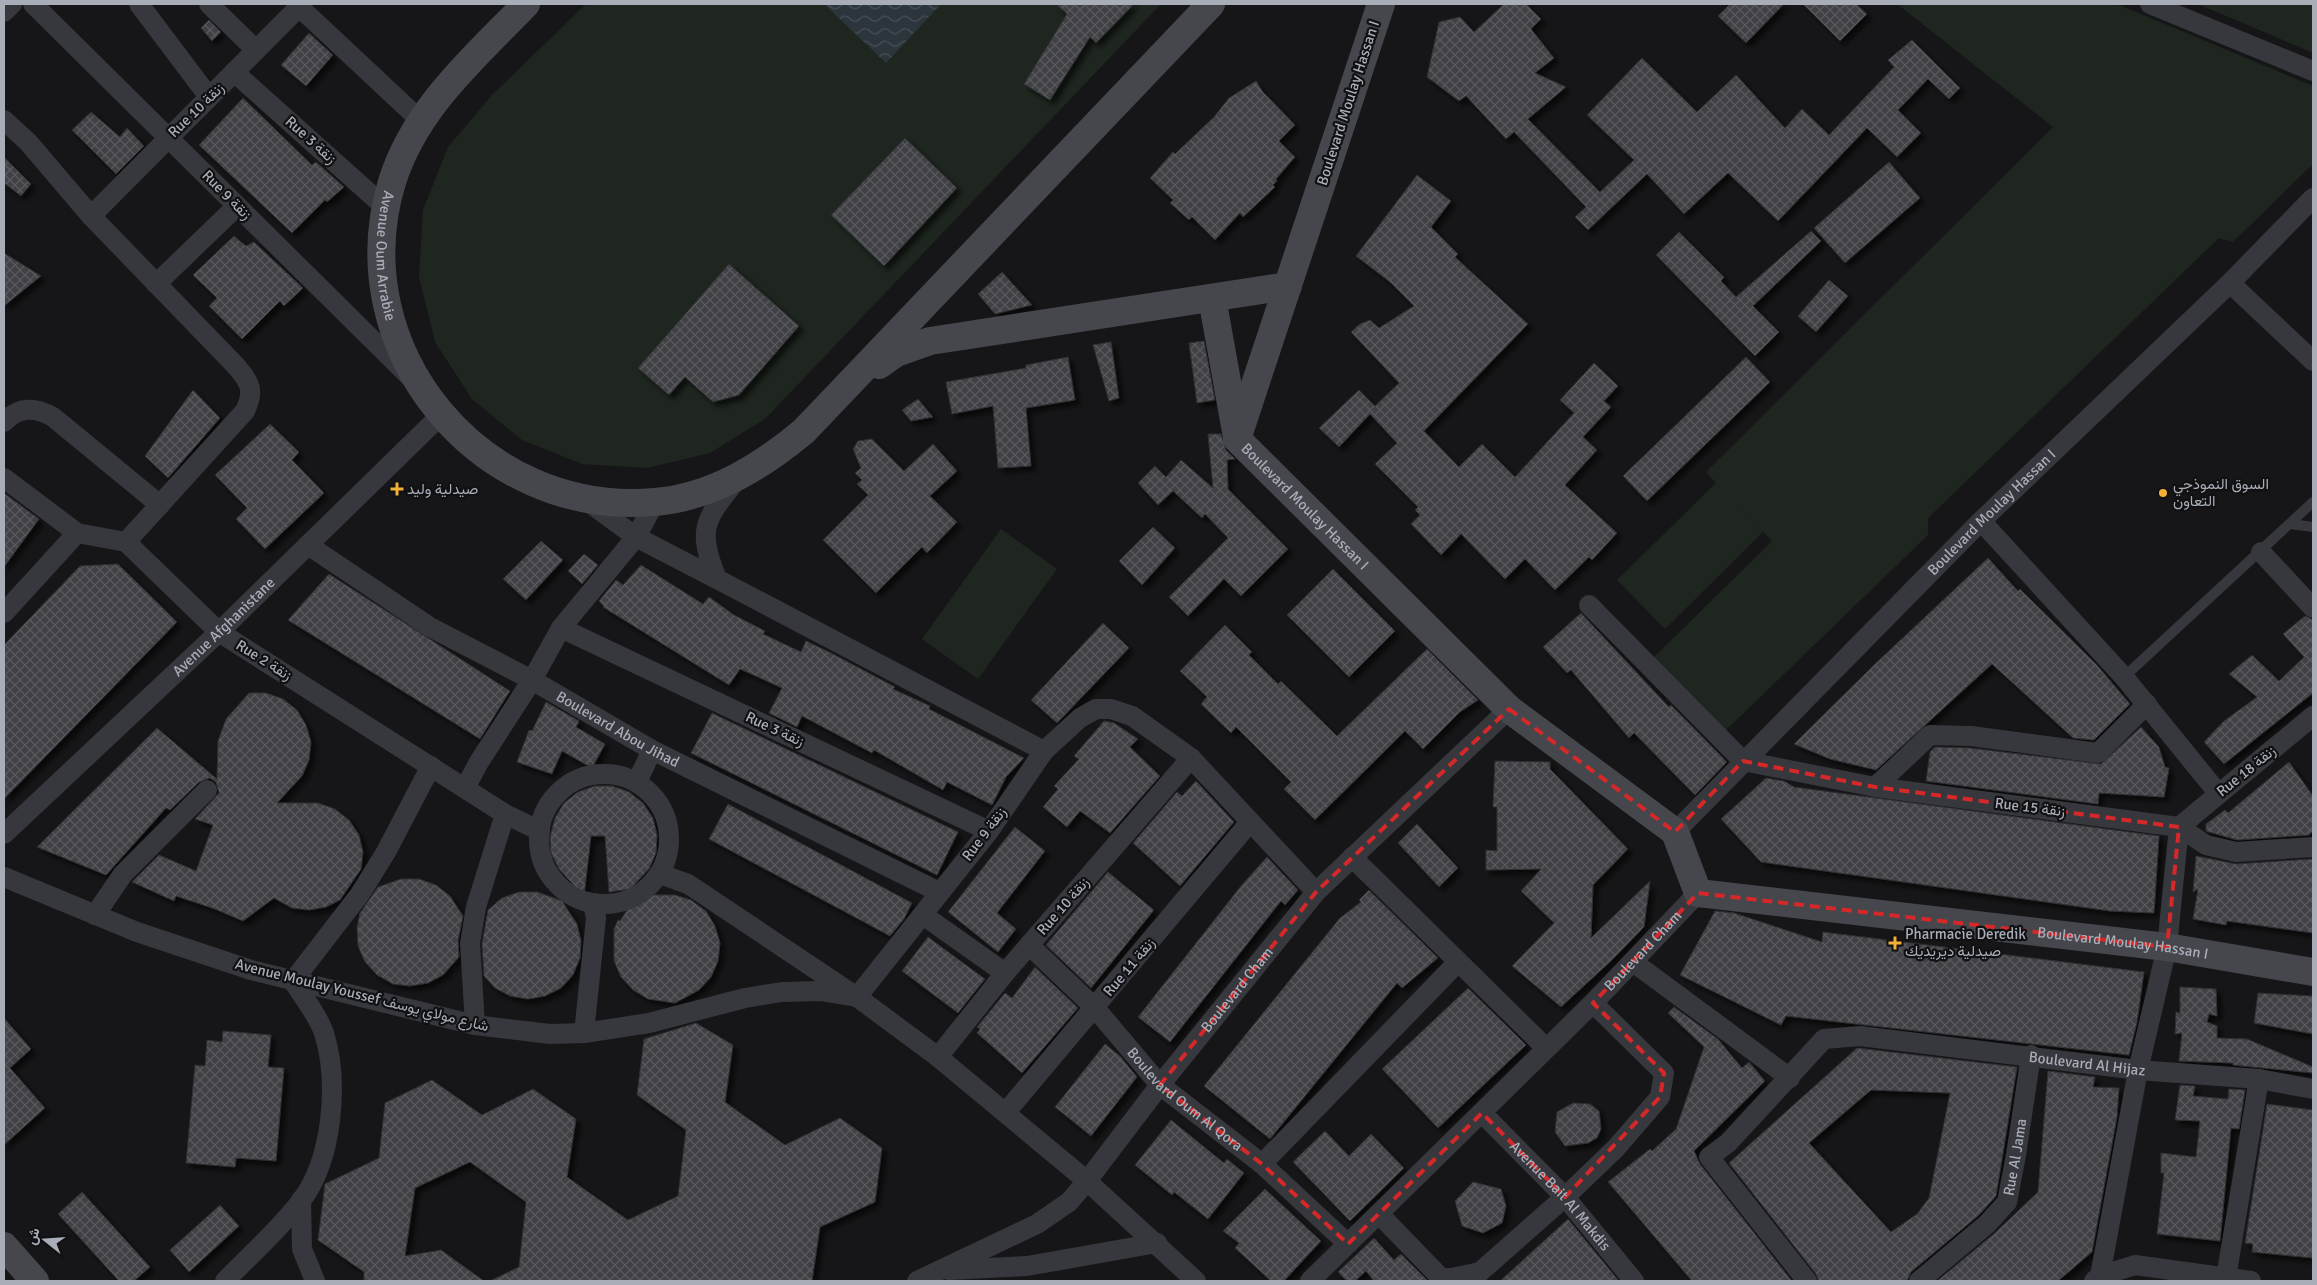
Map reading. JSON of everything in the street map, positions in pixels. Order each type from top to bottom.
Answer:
[{"type":"street","points":[[4,12],[12,4]]},
{"type":"street","name":"Rue 9 زنقة","points":[[33,4],[421,388]]},
{"type":"street","points":[[139,4],[209,97]]},
{"type":"street","points":[[209,4],[256,50]]},
{"type":"street","name":"Avenue Oum Arrabie","points":[[526,4],[457,75],[420,120],[392,182],[386,209],[382,267],[388,309],[401,350],[421,388],[444,418],[476,449],[509,471],[545,488],[583,498],[623,503],[655,502],[702,492],[739,477],[774,457],[804,431],[849,386]]},
{"type":"street","points":[[849,386],[1211,4]]},
{"type":"street","name":"Boulevard Moulay Hassan I","points":[[1381,4],[1237,439],[1509,709],[1675,832],[1981,521],[2230,283],[2313,198]]},
{"type":"street","points":[[299,5],[420,120]]},
{"type":"street","name":"Rue 10 زنقة","points":[[91,216],[299,5]]},
{"type":"street","points":[[2157,5],[2313,72]]},
{"type":"street","name":"Rue 3 زنقة","points":[[234,72],[386,209]]},
{"type":"street","points":[[4,120],[28,142],[91,216],[237,367],[251,388],[251,399],[245,411],[126,542],[77,533],[4,478]]},
{"type":"street","points":[[156,284],[237,206]]},
{"type":"street","points":[[2230,283],[2313,361]]},
{"type":"street","points":[[849,386],[896,353],[930,341],[1288,286]]},
{"type":"street","points":[[1212,298],[1237,439]]},
{"type":"street","points":[[4,422],[24,410],[39,409],[53,417],[160,505]]},
{"type":"street","name":"Avenue Afghanistane","points":[[4,834],[444,418]]},
{"type":"street","points":[[717,579],[706,551],[705,528],[715,507],[739,477]]},
{"type":"street","points":[[583,498],[636,537],[1044,751]]},
{"type":"street","points":[[465,788],[479,762],[532,680],[561,628],[636,537],[655,502]]},
{"type":"street","points":[[1981,521],[2124,677],[2218,793]]},
{"type":"street","points":[[4,613],[77,533]]},
{"type":"street","name":"Rue 2 زنقة","points":[[126,542],[219,632],[505,814],[540,831]]},
{"type":"street","name":"Boulevard Abou Jihad","points":[[308,545],[430,627],[532,680],[652,750],[939,892]]},
{"type":"street","points":[[2261,552],[2313,608]]},
{"type":"street","points":[[1588,605],[1743,761]]},
{"type":"street","name":"Rue 3 زنقة","points":[[561,628],[989,830]]},
{"type":"street","points":[[1875,787],[1930,735],[1971,736],[2098,753],[2147,704]]},
{"type":"street","name":"Rue 9 زنقة","points":[[857,997],[989,830],[1044,751],[1080,718],[1096,709],[1111,709],[1132,716],[1191,758],[1316,892]]},
{"type":"street","name":"Boulevard Cham","points":[[927,1278],[1037,1224],[1069,1202],[1160,1085],[1316,892],[1509,709]]},
{"type":"street","name":"Rue 18 زنقة","points":[[2179,827],[2313,716]]},
{"type":"street","points":[[637,782],[652,750]]},
{"type":"street","name":"Rue 10 زنقة","points":[[938,1056],[1005,973],[1191,758]]},
{"type":"street","name":"Rue 15 زنقة","points":[[1743,761],[1875,787],[2179,827],[2206,845],[2236,852],[2312,846]]},
{"type":"street","points":[[225,1281],[301,1200],[318,1167],[330,1124],[331,1067],[323,1031],[293,981],[360,894],[386,852],[431,766]]},
{"type":"street","points":[[602,773],[620,775],[637,782],[653,795],[664,813],[670,833],[668,854],[660,874],[647,888],[631,899],[612,904],[593,903],[574,897],[558,886],[547,869],[540,851],[540,831],[545,813],[554,797],[568,785],[584,777],[602,773]]},
{"type":"street","points":[[95,915],[122,874],[207,790]]},
{"type":"street","points":[[475,1024],[470,943],[476,907],[505,814]]},
{"type":"street","name":"Rue 11 زنقة","points":[[1006,1112],[1250,822]]},
{"type":"street","points":[[2179,827],[2167,948],[2138,1070],[2097,1279],[2138,1273],[2251,1281]]},
{"type":"street","points":[[1675,832],[1698,893]]},
{"type":"street","points":[[1352,857],[1546,1048]]},
{"type":"street","points":[[660,874],[688,884],[857,997]]},
{"type":"street","name":"Avenue Moulay Youssef شارع مولاي يوسف","points":[[4,877],[137,932],[251,970],[475,1024],[550,1034],[584,1033],[649,1023],[745,998],[782,992],[820,991],[857,997],[938,1056],[1087,1181]]},
{"type":"street","name":"Boulevard Moulay Hassan I","points":[[1698,893],[2167,948],[2313,972]]},
{"type":"street","name":"Boulevard Cham","points":[[1321,1278],[1348,1244],[1594,1003],[1698,893]]},
{"type":"street","points":[[584,1033],[596,918],[593,903]]},
{"type":"street","points":[[923,915],[1005,973]]},
{"type":"street","name":"Boulevard Oum Al Qora","points":[[1029,945],[1095,1008],[1160,1085],[1262,1164],[1348,1244]]},
{"type":"street","points":[[1262,1164],[1458,962]]},
{"type":"street","points":[[1633,962],[1790,1078]]},
{"type":"street","points":[[1378,1214],[1441,1278],[1484,1277],[1616,1148],[1660,1097],[1664,1074],[1594,1003]]},
{"type":"street","name":"Boulevard Al Hijaz","points":[[1808,1281],[1709,1157],[1728,1143],[1824,1039],[1860,1036],[2031,1055],[2138,1070],[2259,1079],[2313,1089]]},
{"type":"street","name":"Rue Al Jama","points":[[1919,1281],[1987,1224],[2007,1202],[2031,1055]]},
{"type":"street","points":[[2226,1278],[2259,1079]]},
{"type":"street","name":"Avenue Bait Al Makdis","points":[[1482,1113],[1564,1197],[1634,1281]]},
{"type":"street","points":[[1087,1181],[1157,1243],[1196,1281]]},
{"type":"street","points":[[301,1200],[302,1249],[315,1281]]},
{"type":"street","points":[[927,1278],[1027,1266],[1157,1243]]},
{"type":"street","points":[[4,1246],[35,1281]]},
{"type":"lane","points":[[2124,677],[2313,502]]},
{"type":"lane","points":[[2290,524],[2313,526]]},
{"type":"highlighted area","points":[[1509,709],[1675,832],[1743,761],[1875,787],[2179,827],[2167,947],[1698,893],[1593,1003],[1664,1073],[1660,1097],[1565,1197],[1482,1113],[1348,1244],[1262,1164],[1160,1085],[1316,892]]},
{"type":"shaded area","points":[[586,4],[1161,4],[765,419],[710,453],[647,468],[582,464],[522,440],[472,399],[435,342],[419,277],[423,210],[448,147],[492,95]]},
{"type":"shaded area","points":[[1897,4],[2117,4],[2313,86],[2313,164],[2233,242],[2219,238],[1928,518],[1928,535],[1721,735],[1650,661],[1772,541],[1724,492],[1763,532],[1665,629],[1617,580],[1716,483],[1706,472],[2053,127]]},
{"type":"shaded area","points":[[2198,4],[2313,4],[2313,53]]},
{"type":"shaded area","points":[[1001,529],[1057,569],[978,679],[922,639]]},
{"type":"water","points":[[824,4],[941,4],[886,63]]},
{"type":"building","points":[[1056,4],[1134,4],[1096,43],[1090,37],[1050,100],[1024,84],[1067,14]]},
{"type":"building","points":[[1504,4],[1526,4],[1541,19],[1531,29],[1554,58],[1535,73],[1566,87],[1528,119],[1600,192],[1634,160],[1587,115],[1642,58],[1697,112],[1736,75],[1785,128],[1802,109],[1829,135],[1894,67],[1888,60],[1912,40],[1960,88],[1949,99],[1928,79],[1898,110],[1921,133],[1897,157],[1867,128],[1778,221],[1728,173],[1684,214],[1647,174],[1588,230],[1575,217],[1586,207],[1514,132],[1506,139],[1466,96],[1459,101],[1427,77],[1439,22],[1460,17],[1474,32]]},
{"type":"building","points":[[1730,4],[1784,4],[1746,43],[1718,16]]},
{"type":"building","points":[[1803,4],[1856,4],[1867,14],[1840,41]]},
{"type":"building","points":[[209,20],[221,32],[212,41],[201,28]]},
{"type":"building","points":[[309,33],[333,55],[306,86],[281,65]]},
{"type":"building","points":[[1256,81],[1263,92],[1295,125],[1279,141],[1295,157],[1276,179],[1277,181],[1273,185],[1275,187],[1243,217],[1240,213],[1215,240],[1192,217],[1189,220],[1170,203],[1173,200],[1150,178],[1173,152],[1175,154],[1214,117],[1229,98]]},
{"type":"building","points":[[243,98],[312,165],[316,162],[344,187],[327,202],[325,200],[292,233],[199,145]]},
{"type":"building","points":[[91,112],[120,137],[127,128],[144,146],[116,174],[72,130]]},
{"type":"building","points":[[905,138],[957,188],[884,266],[831,215]]},
{"type":"building","points":[[4,157],[31,184],[21,196],[4,183]]},
{"type":"building","points":[[1889,162],[1920,198],[1845,263],[1814,228]]},
{"type":"building","points":[[1417,175],[1451,201],[1431,227],[1458,254],[1455,257],[1528,324],[1424,431],[1459,467],[1482,444],[1515,477],[1574,413],[1560,400],[1594,363],[1618,386],[1604,401],[1611,407],[1583,437],[1597,450],[1565,485],[1617,533],[1592,560],[1589,557],[1555,590],[1525,559],[1505,579],[1461,534],[1441,555],[1411,524],[1420,515],[1415,510],[1418,507],[1375,464],[1397,443],[1370,414],[1339,447],[1319,428],[1359,390],[1375,406],[1399,383],[1351,332],[1360,324],[1370,320],[1379,328],[1414,306],[1390,282],[1356,256]]},
{"type":"building","points":[[1811,231],[1821,241],[1753,306],[1779,332],[1755,356],[1656,255],[1679,232],[1724,277],[1721,281],[1736,297]]},
{"type":"building","points":[[234,236],[246,246],[254,242],[303,288],[284,306],[280,301],[242,339],[209,306],[217,298],[193,275]]},
{"type":"building","points":[[4,253],[41,276],[4,306]]},
{"type":"building","points":[[729,264],[799,326],[739,395],[713,402],[685,377],[669,395],[638,368]]},
{"type":"building","points":[[1002,272],[1032,305],[995,314],[978,294]]},
{"type":"building","points":[[1829,280],[1848,296],[1816,332],[1798,316]]},
{"type":"building","points":[[1204,341],[1215,400],[1197,403],[1189,343]]},
{"type":"building","points":[[1111,342],[1119,398],[1109,401],[1093,345]]},
{"type":"building","points":[[1068,357],[1075,400],[1026,408],[1031,466],[998,468],[993,406],[952,414],[946,382],[1026,368],[1026,365]]},
{"type":"building","points":[[1746,357],[1770,382],[1647,501],[1623,476]]},
{"type":"building","points":[[193,390],[220,418],[168,478],[145,456]]},
{"type":"building","points":[[918,399],[933,417],[911,421],[902,410]]},
{"type":"building","points":[[270,424],[299,452],[292,460],[324,493],[265,549],[236,519],[247,508],[215,475]]},
{"type":"building","points":[[1208,434],[1221,434],[1226,450],[1235,459],[1227,460],[1228,489],[1288,549],[1241,596],[1224,579],[1188,616],[1169,597],[1228,538],[1205,514],[1202,518],[1173,491],[1158,505],[1138,483],[1155,466],[1166,477],[1181,460],[1213,488]]},
{"type":"building","points":[[872,439],[904,471],[933,444],[957,471],[930,496],[957,522],[927,553],[922,547],[876,593],[823,540],[868,495],[857,484],[862,480],[855,473],[861,468],[853,449],[858,441]]},
{"type":"building","points":[[4,493],[39,519],[4,567]]},
{"type":"building","points":[[1153,527],[1175,548],[1142,585],[1119,561]]},
{"type":"building","points":[[541,541],[563,560],[526,600],[503,579]]},
{"type":"building","points":[[584,554],[598,565],[582,584],[568,571]]},
{"type":"building","points":[[1988,558],[2018,591],[2020,589],[2096,664],[2130,704],[2094,740],[2073,738],[1992,664],[1876,770],[1830,759],[1794,744],[1875,664]]},
{"type":"building","points":[[118,564],[177,622],[4,799],[4,645],[80,566]]},
{"type":"building","points":[[641,565],[703,604],[709,597],[734,615],[765,631],[763,634],[801,652],[806,641],[895,687],[893,689],[930,706],[929,709],[1024,758],[1006,777],[992,805],[947,782],[943,790],[874,750],[872,753],[802,716],[797,727],[769,713],[782,688],[740,669],[729,685],[603,607],[599,601],[616,580],[623,585]]},
{"type":"building","points":[[1333,569],[1395,631],[1349,677],[1287,615]]},
{"type":"building","points":[[329,574],[510,691],[480,739],[288,620]]},
{"type":"building","points":[[1581,613],[1669,707],[1671,705],[1727,762],[1695,795],[1634,733],[1629,738],[1571,670],[1567,673],[1543,647]]},
{"type":"building","points":[[2305,616],[2313,620],[2313,693],[2224,764],[2204,742],[2224,721],[2257,697],[2229,674],[2252,655],[2279,681],[2304,657],[2283,634]]},
{"type":"building","points":[[1103,623],[1129,648],[1057,723],[1031,700]]},
{"type":"building","points":[[1225,625],[1252,652],[1249,655],[1278,684],[1281,681],[1337,736],[1427,649],[1478,700],[1460,712],[1423,749],[1405,731],[1315,820],[1284,789],[1291,782],[1236,727],[1231,733],[1201,704],[1207,697],[1180,671]]},
{"type":"building","points":[[249,693],[266,693],[283,699],[297,710],[306,725],[311,742],[309,760],[302,776],[277,803],[318,803],[335,809],[349,820],[359,835],[363,852],[361,869],[340,900],[326,907],[309,910],[292,908],[274,898],[243,921],[176,896],[174,901],[132,882],[159,855],[196,871],[213,825],[195,819],[219,793],[216,782],[210,778],[199,782],[170,810],[166,808],[106,875],[37,847],[157,728],[217,779],[218,741],[226,719]]},
{"type":"building","points":[[546,702],[579,721],[576,727],[605,744],[592,768],[562,751],[552,774],[517,762],[529,730],[532,731]]},
{"type":"building","points":[[712,713],[958,832],[937,875],[691,753]]},
{"type":"building","points":[[1104,721],[1114,723],[1138,739],[1130,747],[1160,776],[1110,833],[1080,811],[1067,827],[1043,807],[1058,789],[1054,786],[1079,759],[1074,756]]},
{"type":"building","points":[[2141,727],[2159,747],[2165,767],[2169,768],[2164,797],[2099,793],[2098,804],[1926,781],[1930,752],[1935,747],[1970,748],[2101,764]]},
{"type":"building","points":[[1495,761],[1550,762],[1550,769],[1628,849],[1593,885],[1591,938],[1650,881],[1644,927],[1612,960],[1561,1007],[1512,966],[1554,923],[1521,891],[1541,869],[1486,870],[1486,850],[1497,851],[1497,807],[1493,807]]},
{"type":"building","points":[[2289,762],[2313,796],[2313,831],[2309,835],[2237,840],[2206,831],[2206,824],[2225,810],[2228,813]]},
{"type":"building","points":[[1766,778],[1784,781],[1794,787],[2159,836],[2154,913],[2110,911],[1761,862],[1721,819]]},
{"type":"building","points":[[1196,781],[1234,822],[1180,886],[1133,843],[1177,792],[1182,796]]},
{"type":"building","points":[[595,786],[612,786],[629,792],[643,803],[653,818],[657,835],[656,853],[649,869],[630,889],[609,892],[605,836],[591,836],[584,896],[559,869],[551,853],[550,837],[555,818],[564,803],[578,792]]},
{"type":"building","points":[[728,804],[912,903],[904,919],[890,936],[709,839]]},
{"type":"building","points":[[1417,824],[1458,868],[1439,887],[1398,843]]},
{"type":"building","points":[[1015,827],[1045,851],[997,913],[1016,929],[998,952],[948,912]]},
{"type":"building","points":[[2196,856],[2236,864],[2313,859],[2313,933],[2227,921],[2226,925],[2193,919],[2198,889],[2193,892]]},
{"type":"building","points":[[1267,857],[1298,890],[1285,905],[1281,901],[1170,1042],[1138,1017],[1241,886]]},
{"type":"building","points":[[1108,872],[1154,910],[1091,988],[1046,945]]},
{"type":"building","points":[[401,879],[419,879],[436,885],[450,896],[463,916],[458,941],[459,957],[443,975],[428,983],[410,986],[393,984],[377,975],[365,962],[358,946],[357,928],[360,913],[378,887]]},
{"type":"building","points":[[1369,890],[1438,958],[1402,988],[1397,983],[1270,1139],[1204,1086],[1340,918],[1361,902],[1359,900]]},
{"type":"building","points":[[519,892],[537,892],[562,901],[577,924],[581,941],[580,958],[573,975],[561,988],[545,996],[528,999],[510,996],[495,988],[484,976],[482,944],[488,910],[502,898]]},
{"type":"building","points":[[637,895],[675,895],[691,900],[706,911],[715,926],[720,943],[718,961],[711,977],[699,990],[675,1003],[648,999],[633,990],[621,977],[614,961],[614,929],[618,920],[620,921]]},
{"type":"building","points":[[1715,911],[1734,913],[1822,942],[1823,932],[2144,972],[2137,1022],[2129,1055],[1786,1016],[1781,1025],[1680,975]]},
{"type":"building","points":[[928,937],[985,979],[958,1013],[902,971]]},
{"type":"building","points":[[1035,967],[1078,1008],[1022,1073],[977,1033],[980,1029],[977,1027],[1005,993],[1012,998]]},
{"type":"building","points":[[2180,987],[2216,989],[2217,1016],[2209,1014],[2207,1022],[2217,1026],[2217,1038],[2247,1039],[2313,1067],[2313,1073],[2233,1065],[2233,1063],[2179,1061],[2182,1033],[2175,1034],[2176,1012],[2180,1013]]},
{"type":"building","points":[[1468,988],[1526,1045],[1438,1128],[1382,1069]]},
{"type":"building","points":[[2258,993],[2313,996],[2313,1034],[2254,1023]]},
{"type":"building","points":[[1674,1007],[1718,1039],[1742,1068],[1749,1062],[1765,1081],[1694,1151],[1700,1164],[1792,1281],[1692,1281],[1608,1182],[1650,1149],[1652,1151],[1676,1129],[1704,1047],[1668,1013]]},
{"type":"building","points":[[4,1018],[31,1049],[10,1068],[45,1108],[4,1145]]},
{"type":"building","points":[[696,1023],[733,1045],[725,1102],[785,1145],[840,1118],[882,1148],[875,1202],[820,1227],[812,1281],[490,1281],[519,1267],[526,1202],[470,1162],[415,1188],[405,1256],[441,1250],[484,1281],[364,1281],[364,1272],[318,1240],[325,1184],[379,1158],[385,1103],[432,1080],[482,1115],[533,1089],[576,1119],[567,1177],[628,1220],[678,1196],[686,1130],[637,1095],[644,1039]]},
{"type":"building","points":[[223,1031],[271,1035],[268,1067],[284,1068],[276,1161],[236,1158],[235,1167],[186,1163],[195,1065],[205,1066],[207,1040],[222,1042]]},
{"type":"building","points":[[1105,1044],[1120,1056],[1137,1077],[1091,1136],[1055,1107]]},
{"type":"building","points":[[1857,1048],[2017,1067],[1996,1196],[1979,1215],[1911,1272],[1907,1281],[1819,1281],[1816,1274],[1729,1163]],"holes":[[[1871,1090],[1950,1093],[1929,1198],[1917,1214],[1891,1232],[1809,1143]]]},
{"type":"building","points":[[2048,1071],[2095,1077],[2093,1087],[2119,1088],[2117,1117],[2092,1252],[2058,1281],[1937,1281],[1995,1233],[2038,1192]]},
{"type":"building","points":[[2180,1085],[2195,1086],[2193,1096],[2228,1099],[2229,1089],[2245,1090],[2239,1129],[2231,1128],[2220,1241],[2157,1234],[2164,1173],[2161,1173],[2161,1153],[2196,1157],[2200,1121],[2175,1120]]},
{"type":"building","points":[[1573,1103],[1590,1104],[1599,1111],[1601,1129],[1597,1138],[1588,1143],[1565,1146],[1555,1132],[1557,1112]]},
{"type":"building","points":[[2267,1104],[2313,1110],[2313,1258],[2252,1252],[2253,1244],[2245,1243]]},
{"type":"building","points":[[1171,1120],[1224,1163],[1227,1159],[1244,1173],[1208,1219],[1174,1192],[1172,1195],[1135,1165]]},
{"type":"building","points":[[1325,1131],[1349,1156],[1371,1134],[1404,1168],[1350,1221],[1293,1162]]},
{"type":"building","points":[[1473,1182],[1501,1189],[1506,1206],[1502,1223],[1483,1233],[1462,1226],[1455,1201]]},
{"type":"building","points":[[1265,1189],[1321,1241],[1284,1281],[1271,1281],[1235,1248],[1239,1243],[1223,1231]]},
{"type":"building","points":[[82,1192],[150,1267],[134,1281],[119,1281],[58,1214]]},
{"type":"building","points":[[220,1205],[239,1226],[189,1272],[170,1250]]},
{"type":"building","points":[[1568,1219],[1619,1281],[1500,1281]]},
{"type":"building","points":[[1374,1238],[1394,1260],[1401,1254],[1428,1281],[1374,1281],[1366,1271],[1355,1281],[1347,1281],[1338,1272]]},
{"type":"place","name":"صيدلية وليد","points":[[397,489]]},
{"type":"place","name":"السوق النموذجي التعاون","points":[[2163,493]]},
{"type":"place","name":"Pharmacie Deredik صيدلية ديريديك","points":[[1895,943]]}]
